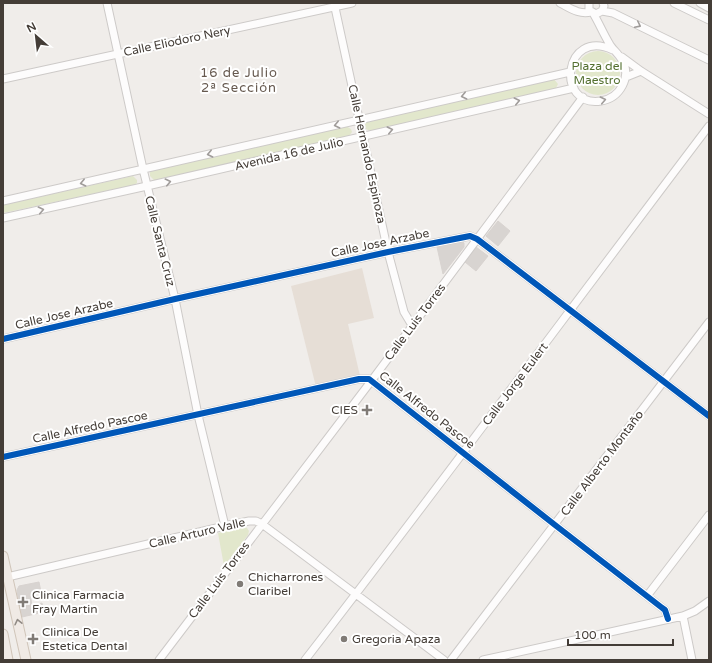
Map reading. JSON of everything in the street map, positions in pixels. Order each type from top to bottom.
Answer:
[{"type":"main road","points":[[3,556],[5,577],[26,660]]},
{"type":"main road","points":[[3,634],[8,660]]},
{"type":"street","name":"Calle Santa Cruz","points":[[107,3],[143,169],[175,300],[198,415],[225,526]]},
{"type":"street","name":"Calle Eliodoro Nery","points":[[3,80],[334,5],[352,3]]},
{"type":"street","points":[[560,3],[578,12],[597,14],[613,13],[709,60]]},
{"type":"street","points":[[589,3],[588,8],[597,14],[601,30],[615,52],[624,65],[626,77],[620,91],[614,97],[598,102],[590,101],[583,97],[574,88],[571,80],[570,72],[572,63],[577,55],[584,49],[593,46],[600,46],[615,52],[640,70],[709,114]]},
{"type":"street","points":[[597,14],[604,6],[603,3]]},
{"type":"street","points":[[674,3],[709,20]]},
{"type":"street","points":[[700,3],[709,8]]},
{"type":"street","name":"Calle Hernando Espinoza","points":[[334,5],[388,252],[404,312],[413,325]]},
{"type":"street","points":[[593,46],[597,41],[601,30]]},
{"type":"street","points":[[626,77],[640,70]]},
{"type":"street","name":"Avenida 16 de Julio","points":[[3,201],[570,72]]},
{"type":"street","name":"Avenida 16 de Julio","points":[[3,218],[574,88]]},
{"type":"street","name":"Calle Luis Torres","points":[[159,660],[372,380],[583,97]]},
{"type":"street","name":"Calle Jorge Eulert","points":[[305,660],[464,453],[570,309],[709,126]]},
{"type":"street","name":"Calle Jose Arzabe","points":[[3,339],[388,252],[466,236],[477,239]]},
{"type":"street","points":[[477,239],[709,416]]},
{"type":"street","name":"Calle Alberto Montaño","points":[[451,660],[555,526],[709,322]]},
{"type":"street","name":"Calle Alfredo Pascoe","points":[[3,457],[359,379],[372,380],[555,526],[665,610],[668,619]]},
{"type":"street","points":[[647,596],[709,515]]},
{"type":"street","name":"Calle Arturo Valle","points":[[5,577],[225,526],[256,521],[444,660]]},
{"type":"street","points":[[483,660],[683,616],[695,611],[709,601]]},
{"type":"street","points":[[683,616],[692,660]]},
{"type":"shaded area","points":[[362,268],[374,318],[348,324],[360,376],[316,387],[291,286]]},
{"type":"green space","name":"Plaza del Maestro","points":[[598,51],[610,55],[616,61],[620,73],[616,85],[610,91],[598,95],[586,91],[580,85],[576,73],[580,61],[586,55]]},
{"type":"green space","points":[[553,78],[558,84],[555,90],[370,131],[364,126],[368,120]]},
{"type":"green space","points":[[346,126],[351,129],[352,132],[349,136],[155,181],[150,176],[150,172],[153,170]]},
{"type":"green space","points":[[133,176],[137,180],[137,183],[134,185],[3,213],[3,205]]},
{"type":"green space","points":[[245,527],[249,531],[248,535],[224,566],[218,533]]},
{"type":"building","points":[[498,221],[510,231],[498,246],[486,236]]},
{"type":"building","points":[[461,241],[464,243],[464,247],[443,274],[437,247]]},
{"type":"building","points":[[476,247],[488,256],[476,271],[465,262]]},
{"type":"building","points":[[39,582],[41,592],[18,597],[17,590],[19,586]]},
{"type":"building","points":[[30,594],[32,605],[20,608],[18,597]]},
{"type":"building","points":[[42,603],[44,612],[22,617],[20,608]]},
{"type":"cycle path","points":[[3,339],[388,252],[470,236],[477,239],[709,416]]},
{"type":"cycle path","points":[[3,457],[359,379],[369,379],[665,610],[668,619]]},
{"type":"place","name":"CIES","points":[[367,410]]},
{"type":"place","name":"Chicharrones Claribel","points":[[240,584]]},
{"type":"place","name":"Clinica Farmacia Fray Martin","points":[[23,602]]},
{"type":"place","name":"Clinica De Estetica Dental","points":[[33,639]]},
{"type":"place","name":"Gregoria Apaza","points":[[344,639]]},
{"type":"district","name":"16 de Julio 2ª Sección","points":[[239,80]]}]
